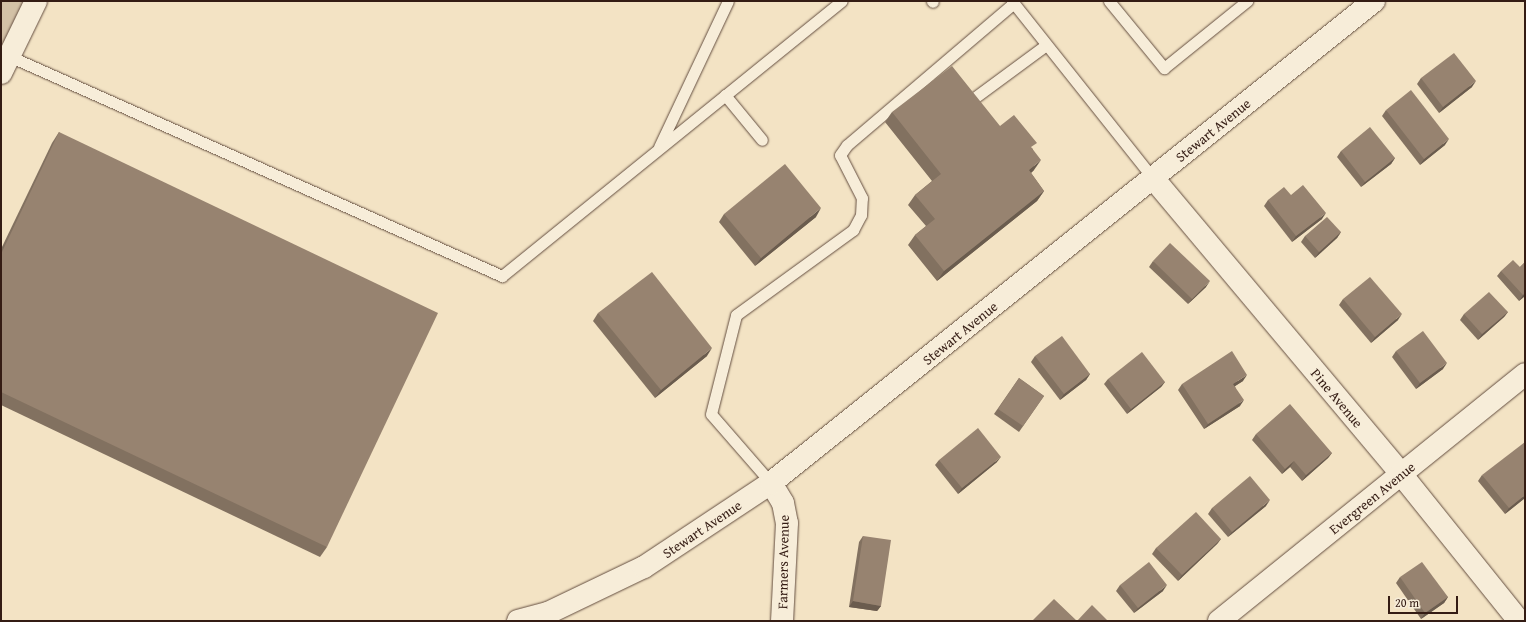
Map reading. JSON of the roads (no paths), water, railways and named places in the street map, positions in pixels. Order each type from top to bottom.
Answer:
[{"type":"street","points":[[5,65],[36,1]]},
{"type":"street","name":"Stewart Avenue","points":[[518,621],[548,613],[644,567],[771,483],[1374,1]]},
{"type":"street","name":"Pine Avenue","points":[[1153,178],[1401,474],[1519,621]]},
{"type":"street","name":"Evergreen Avenue","points":[[1218,621],[1525,374]]},
{"type":"street","name":"Farmers Avenue","points":[[771,483],[784,502],[787,523],[782,621]]},
{"type":"lane","points":[[657,151],[728,1]]},
{"type":"lane","points":[[5,65],[502,276],[842,1]]},
{"type":"lane","points":[[1109,1],[1164,68],[1247,1]]},
{"type":"lane","points":[[771,483],[711,414],[736,315],[853,230],[862,215],[862,198],[840,156],[847,145],[1013,2],[1153,178]]},
{"type":"lane","points":[[966,104],[1046,45]]},
{"type":"lane","points":[[725,95],[762,140]]}]
